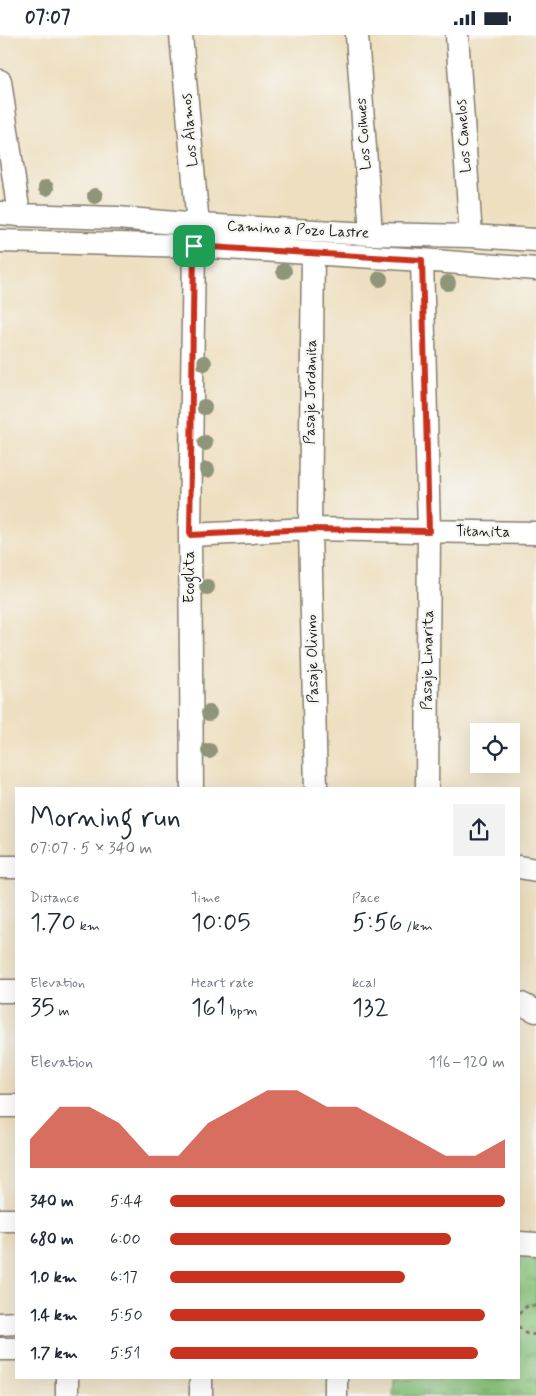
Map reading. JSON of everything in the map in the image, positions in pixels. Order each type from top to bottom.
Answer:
[{"type":"street","name":"Los Álamos","points":[[182,35],[196,235]]},
{"type":"street","name":"Los Coihues","points":[[357,35],[371,233]]},
{"type":"street","name":"Los Canelos","points":[[456,35],[471,236]]},
{"type":"street","points":[[0,81],[9,214]]},
{"type":"street","name":"Camino a Pozo Lastre","points":[[9,214],[117,217],[196,235],[371,233],[536,240]]},
{"type":"street","points":[[0,241],[196,235],[313,254],[536,269]]},
{"type":"street","name":"Ecoglita","points":[[192,787],[190,535],[196,235]]},
{"type":"street","name":"Pasaje Jordanita","points":[[310,529],[313,254]]},
{"type":"street","name":"Pasaje Linarita","points":[[422,260],[429,531],[427,787]]},
{"type":"street","name":"Titanita","points":[[190,535],[310,529],[536,533]]},
{"type":"street","name":"Pasaje Olivino","points":[[310,529],[316,787]]},
{"type":"street","points":[[0,867],[15,867]]},
{"type":"street","points":[[520,867],[536,870]]},
{"type":"street","points":[[0,991],[15,991]]},
{"type":"street","points":[[520,1003],[536,1011]]},
{"type":"street","points":[[0,1107],[15,1106]]},
{"type":"street","points":[[0,1220],[15,1220]]},
{"type":"street","points":[[520,1243],[536,1244]]},
{"type":"street","points":[[0,1323],[15,1323]]},
{"type":"street","points":[[0,1349],[15,1349]]},
{"type":"street","points":[[67,1379],[67,1396]]},
{"type":"street","points":[[201,1379],[201,1396]]},
{"type":"street","points":[[336,1379],[336,1396]]},
{"type":"path","points":[[520,1312],[527,1306],[536,1306]]},
{"type":"path","points":[[520,1327],[524,1333],[535,1336]]},
{"type":"green space","points":[[520,1254],[536,1254],[536,1396],[393,1396],[394,1379],[520,1379]]},
{"type":"route","points":[[194,246],[422,260],[429,531],[310,529],[190,535],[194,246]]}]
